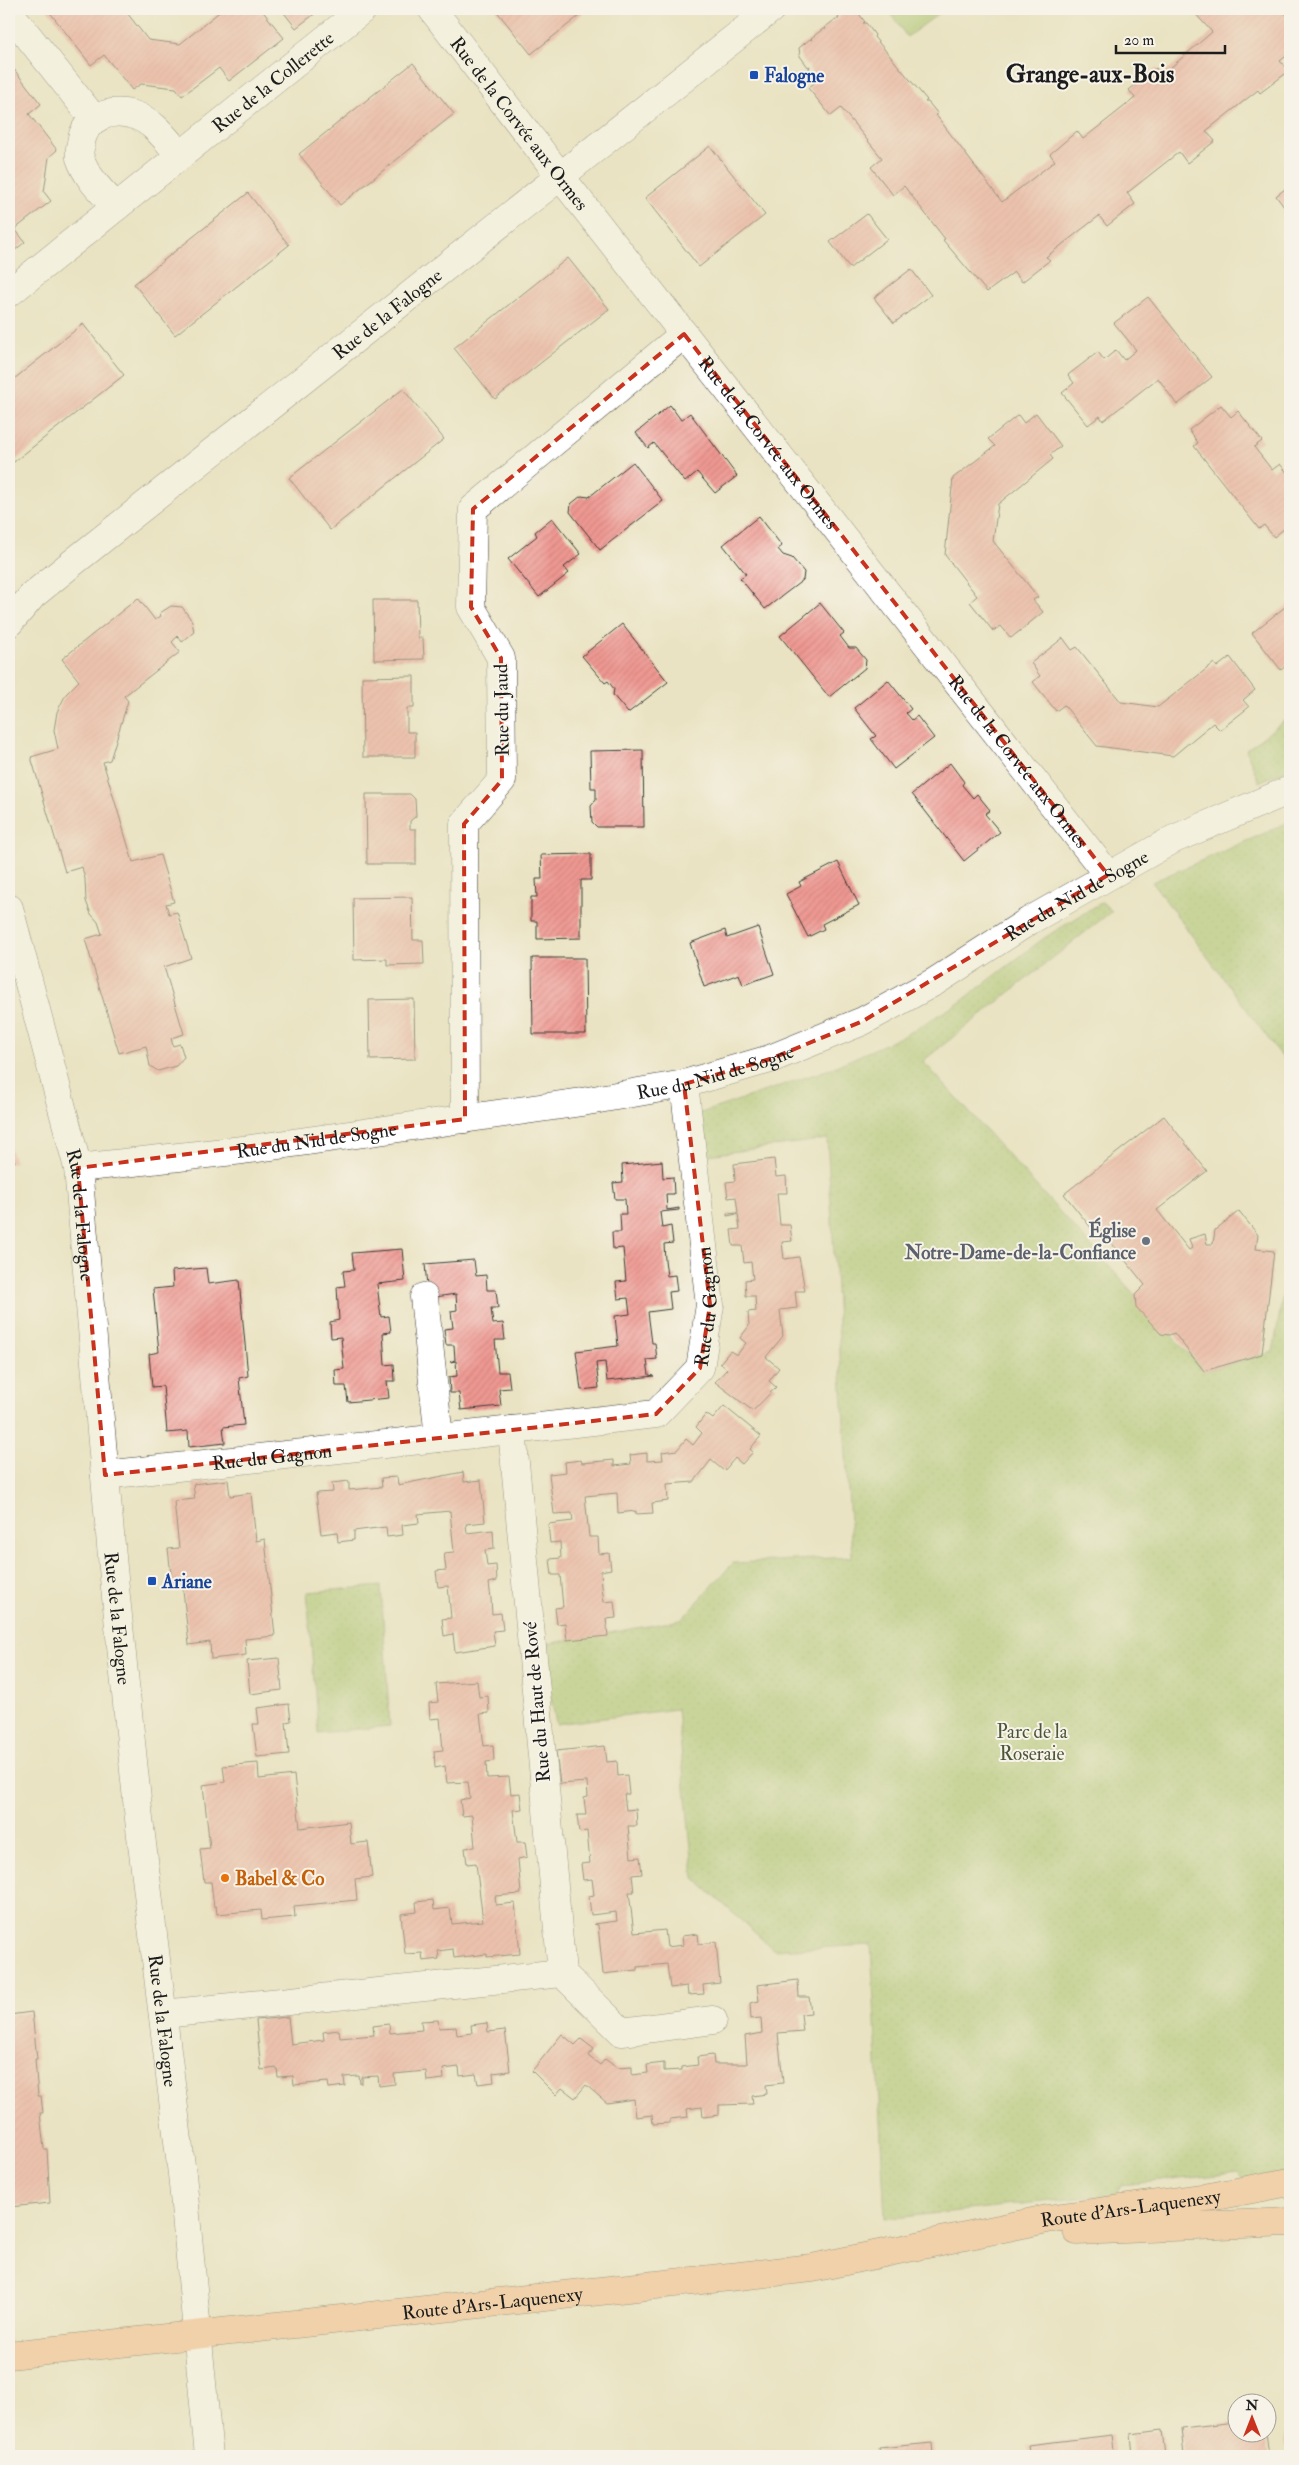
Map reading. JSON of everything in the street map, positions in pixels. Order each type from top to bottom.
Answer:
[{"type":"main road","name":"Route d'Ars-Laquenexy","points":[[9,2355],[812,2268],[974,2236],[1047,2219],[1215,2196],[1290,2182]]},
{"type":"main road","name":"Route d'Ars-Laquenexy","points":[[974,2236],[1290,2222]]},
{"type":"street","name":"Rue de la Collerette","points":[[9,293],[363,9]]},
{"type":"street","name":"Rue de la Corvée aux Ormes","points":[[432,9],[560,176],[1108,875]]},
{"type":"street","name":"Rue de la Falogne","points":[[9,623],[34,595],[76,560],[771,9]]},
{"type":"street","points":[[9,12],[94,119]]},
{"type":"street","points":[[116,207],[88,177],[79,155],[81,140],[87,126],[94,119],[117,112],[135,116],[153,126],[180,155]]},
{"type":"street","name":"Rue du Jaud","points":[[465,1119],[464,824],[502,780],[501,658],[471,607],[473,509],[684,334]]},
{"type":"street","name":"Rue du Nid de Sogne","points":[[78,1168],[243,1150],[465,1119],[684,1084],[770,1059],[863,1022],[936,981],[1029,921],[1174,839],[1290,790]]},
{"type":"street","name":"Rue de la Falogne","points":[[9,908],[78,1168],[105,1475],[139,1819],[198,2335],[209,2456]]},
{"type":"street","name":"Rue du Gagnon","points":[[105,1475],[656,1414],[700,1368],[710,1305],[684,1084]]},
{"type":"street","points":[[424,1297],[439,1438]]},
{"type":"street","name":"Rue du Haut de Rové","points":[[512,1430],[562,1973]]},
{"type":"street","points":[[162,2014],[562,1973],[622,2032],[714,2020]]},
{"type":"highlighted area","points":[[684,334],[1108,875],[863,1021],[770,1059],[684,1084],[710,1305],[700,1368],[656,1414],[105,1475],[78,1168],[465,1119],[464,824],[502,780],[501,658],[471,607],[473,509]]},
{"type":"green space","points":[[887,9],[945,9],[907,37]]},
{"type":"green space","points":[[1290,716],[1290,769],[1259,782],[1246,750]]},
{"type":"green space","points":[[1290,822],[1290,1068],[1152,882]]},
{"type":"green space","name":"Parc de la Roseraie","points":[[1102,902],[1112,911],[923,1061],[1204,1371],[1273,1352],[1290,1252],[1290,2174],[1242,2179],[1238,2173],[1122,2185],[1116,2194],[885,2219],[871,1945],[774,1950],[694,1878],[677,1709],[556,1724],[541,1645],[681,1620],[733,1563],[852,1557],[827,1139],[702,1156],[698,1114],[827,1070],[903,1036],[959,1003],[1044,938]]},
{"type":"green space","points":[[381,1586],[390,1726],[318,1733],[307,1592]]},
{"type":"building","points":[[124,9],[148,40],[180,44],[223,9],[261,9],[284,38],[229,81],[219,68],[182,96],[176,88],[141,84],[132,90],[104,55],[91,65],[48,10]]},
{"type":"building","points":[[281,9],[321,9],[296,28]]},
{"type":"building","points":[[495,9],[588,9],[531,54]]},
{"type":"building","points":[[849,9],[857,11],[865,22],[863,23],[866,23],[875,35],[874,37],[927,100],[925,102],[928,102],[938,114],[936,115],[1002,202],[1055,161],[1050,154],[1077,131],[1083,139],[1135,98],[1129,90],[1156,68],[1162,75],[1212,32],[1191,9],[1285,9],[1288,12],[1285,13],[1290,19],[1290,53],[1280,61],[1289,71],[1260,93],[1258,90],[1206,131],[1215,141],[1187,163],[1179,152],[1127,193],[1135,204],[1107,226],[1099,216],[1046,257],[1050,260],[1022,282],[1014,272],[987,292],[943,240],[945,239],[904,186],[893,195],[871,167],[882,158],[841,108],[831,116],[808,88],[818,80],[809,69],[810,66],[808,67],[800,56],[799,48],[810,39],[813,40],[811,38],[823,29],[826,29],[824,28],[836,19],[839,19],[838,17]]},
{"type":"building","points":[[9,63],[41,104],[29,114],[57,150],[49,157],[44,192],[51,201],[15,229],[25,242],[9,255]]},
{"type":"building","points":[[413,63],[454,114],[340,205],[299,154]]},
{"type":"building","points":[[710,146],[765,215],[699,267],[645,198]]},
{"type":"building","points":[[1290,185],[1290,215],[1276,196]]},
{"type":"building","points":[[248,193],[289,245],[175,335],[134,284]]},
{"type":"building","points":[[867,214],[887,239],[850,268],[830,242]]},
{"type":"building","points":[[568,258],[609,309],[495,399],[454,348]]},
{"type":"building","points":[[911,269],[931,295],[894,323],[874,298]]},
{"type":"building","points":[[1148,297],[1212,377],[1177,405],[1158,378],[1103,421],[1100,416],[1088,425],[1062,393],[1074,383],[1068,375],[1098,352],[1104,360],[1116,350],[1124,360],[1136,350],[1114,323]]},
{"type":"building","points":[[83,324],[124,375],[10,465],[9,383]]},
{"type":"building","points":[[403,389],[444,439],[330,530],[289,478]]},
{"type":"building","points":[[670,405],[681,420],[690,413],[737,476],[715,493],[697,472],[685,482],[654,443],[648,448],[636,433]]},
{"type":"building","points":[[1221,405],[1231,417],[1238,411],[1262,441],[1254,447],[1272,470],[1280,464],[1290,476],[1290,524],[1274,537],[1264,525],[1259,529],[1194,446],[1198,443],[1189,430]]},
{"type":"building","points":[[1036,413],[1061,446],[1050,455],[1053,459],[998,504],[993,541],[1038,597],[1033,600],[1043,612],[1011,638],[1001,626],[993,631],[970,602],[977,596],[945,555],[953,478],[995,446],[988,439],[1018,415],[1024,423]]},
{"type":"building","points":[[633,462],[663,501],[600,550],[570,512],[571,504],[581,496],[589,497]]},
{"type":"building","points":[[759,516],[782,546],[778,549],[783,555],[792,558],[804,572],[803,580],[765,609],[740,578],[746,574],[723,545]]},
{"type":"building","points":[[552,518],[581,554],[564,567],[569,573],[539,597],[508,559],[537,536],[535,532]]},
{"type":"building","points":[[138,598],[155,620],[161,616],[160,613],[171,606],[182,607],[192,621],[194,632],[182,642],[178,636],[172,642],[180,652],[124,696],[128,701],[110,760],[103,762],[133,862],[160,855],[174,902],[166,904],[169,914],[177,912],[191,958],[164,967],[184,1034],[171,1038],[173,1046],[180,1044],[184,1057],[176,1066],[158,1071],[150,1066],[146,1046],[119,1053],[85,939],[102,934],[98,922],[91,914],[86,901],[85,879],[82,867],[65,872],[31,757],[58,749],[54,730],[57,712],[66,694],[79,681],[62,659]]},
{"type":"building","points":[[373,600],[417,600],[418,638],[423,638],[424,659],[374,660]]},
{"type":"building","points":[[820,603],[844,633],[840,636],[849,648],[856,648],[866,660],[865,668],[829,697],[780,636]]},
{"type":"building","points":[[1290,603],[1290,662],[1281,670],[1252,633]]},
{"type":"building","points":[[622,624],[668,682],[628,713],[613,695],[614,689],[608,681],[605,683],[582,656]]},
{"type":"building","points":[[1063,638],[1072,650],[1077,647],[1121,702],[1158,707],[1214,663],[1217,667],[1230,657],[1255,690],[1243,700],[1249,707],[1220,730],[1213,723],[1173,756],[1097,746],[1064,705],[1056,711],[1033,682],[1040,676],[1031,663]]},
{"type":"building","points":[[414,676],[414,708],[407,708],[407,732],[415,732],[415,757],[363,757],[362,677]]},
{"type":"building","points":[[888,680],[911,709],[906,713],[912,720],[917,716],[934,738],[894,769],[871,739],[876,736],[854,708]]},
{"type":"building","points":[[643,750],[644,827],[597,827],[592,822],[591,806],[596,800],[596,788],[591,788],[590,751]]},
{"type":"building","points":[[950,763],[964,782],[962,785],[973,798],[977,794],[990,810],[985,814],[1000,832],[964,861],[912,794]]},
{"type":"building","points":[[366,794],[410,794],[415,799],[416,816],[410,821],[410,829],[416,829],[416,864],[367,864]]},
{"type":"building","points":[[591,854],[591,880],[581,880],[581,938],[537,939],[537,921],[531,921],[531,897],[537,897],[536,879],[542,879],[541,855]]},
{"type":"building","points":[[838,862],[859,905],[822,924],[824,929],[808,937],[786,894],[801,886],[799,882]]},
{"type":"building","points":[[412,897],[413,940],[423,940],[424,964],[387,965],[387,959],[354,960],[353,898]]},
{"type":"building","points":[[758,927],[774,974],[743,985],[739,974],[704,987],[690,943],[725,930],[727,938]]},
{"type":"building","points":[[532,958],[585,958],[586,1034],[533,1034]]},
{"type":"building","points":[[414,999],[415,1059],[370,1060],[369,1000]]},
{"type":"building","name":"Église Notre-Dame-de-la-Confiance","points":[[1164,1116],[1207,1171],[1157,1210],[1189,1250],[1192,1248],[1189,1239],[1205,1234],[1207,1244],[1213,1244],[1215,1230],[1239,1211],[1258,1235],[1256,1249],[1274,1251],[1262,1354],[1204,1371],[1174,1333],[1169,1335],[1161,1334],[1136,1307],[1135,1295],[1145,1285],[1101,1230],[1096,1234],[1064,1194]]},
{"type":"building","points":[[9,1144],[15,1162],[9,1164]]},
{"type":"building","points":[[774,1159],[776,1177],[786,1176],[787,1193],[777,1193],[780,1225],[790,1225],[792,1241],[782,1242],[784,1259],[799,1257],[805,1291],[795,1291],[797,1308],[780,1310],[783,1336],[766,1357],[779,1368],[769,1381],[776,1387],[753,1411],[715,1382],[727,1369],[720,1363],[730,1351],[737,1355],[746,1343],[740,1338],[749,1326],[748,1312],[756,1311],[755,1296],[746,1296],[745,1280],[753,1279],[751,1262],[744,1263],[742,1246],[733,1246],[731,1230],[740,1229],[738,1214],[727,1216],[727,1214],[738,1213],[736,1197],[728,1198],[726,1182],[735,1181],[734,1164]]},
{"type":"building","points":[[662,1161],[663,1178],[673,1177],[674,1194],[666,1194],[667,1210],[679,1208],[679,1210],[660,1212],[662,1228],[671,1226],[673,1243],[664,1244],[665,1260],[667,1276],[675,1275],[677,1291],[669,1292],[671,1309],[648,1312],[652,1343],[655,1343],[657,1359],[647,1360],[649,1375],[654,1376],[607,1381],[605,1362],[596,1363],[599,1388],[581,1390],[576,1351],[618,1346],[615,1316],[630,1314],[628,1298],[618,1299],[616,1282],[626,1281],[623,1248],[613,1249],[612,1232],[621,1232],[620,1214],[626,1214],[625,1199],[615,1199],[613,1183],[623,1182],[622,1165]]},
{"type":"building","points":[[402,1249],[405,1281],[377,1284],[381,1317],[389,1316],[391,1332],[383,1333],[385,1365],[394,1364],[395,1381],[387,1381],[389,1398],[348,1402],[346,1386],[336,1386],[335,1370],[344,1369],[341,1337],[331,1338],[330,1322],[339,1320],[337,1287],[345,1286],[343,1271],[354,1270],[352,1253]]},
{"type":"building","points":[[474,1260],[476,1276],[486,1275],[487,1290],[496,1290],[498,1308],[491,1308],[493,1324],[503,1323],[505,1340],[495,1340],[498,1372],[508,1372],[510,1388],[499,1389],[501,1406],[461,1410],[459,1393],[450,1393],[449,1377],[457,1376],[456,1361],[450,1362],[455,1360],[454,1345],[446,1345],[444,1329],[453,1328],[451,1311],[457,1310],[456,1294],[428,1298],[425,1264]]},
{"type":"building","points":[[206,1268],[208,1284],[239,1280],[248,1376],[239,1378],[244,1425],[223,1427],[225,1443],[189,1447],[188,1431],[167,1433],[163,1386],[152,1387],[149,1354],[159,1352],[153,1289],[173,1287],[172,1271]]},
{"type":"building","points":[[724,1406],[761,1436],[750,1449],[753,1452],[742,1464],[735,1458],[724,1471],[711,1460],[694,1482],[667,1484],[668,1501],[652,1503],[653,1513],[636,1514],[636,1511],[618,1513],[617,1493],[585,1496],[589,1537],[598,1537],[599,1554],[609,1553],[611,1569],[601,1571],[602,1587],[604,1602],[614,1601],[616,1618],[606,1619],[608,1636],[567,1640],[565,1623],[557,1624],[555,1608],[563,1607],[560,1575],[552,1575],[550,1559],[561,1558],[560,1542],[550,1543],[548,1524],[573,1521],[572,1513],[554,1514],[549,1474],[566,1472],[565,1462],[581,1460],[582,1463],[614,1460],[614,1466],[631,1464],[630,1455],[647,1453],[647,1461],[663,1460],[662,1452],[677,1450],[686,1439],[693,1445],[702,1433],[696,1427],[706,1414],[713,1419]]},
{"type":"building","points":[[463,1472],[464,1482],[481,1480],[485,1522],[466,1524],[467,1533],[493,1530],[494,1549],[485,1550],[487,1566],[496,1565],[497,1581],[489,1583],[492,1614],[501,1613],[503,1630],[493,1631],[495,1646],[455,1652],[453,1634],[444,1636],[442,1619],[451,1618],[448,1586],[438,1587],[436,1571],[446,1570],[444,1553],[454,1552],[450,1511],[418,1514],[419,1523],[402,1525],[403,1535],[387,1537],[386,1527],[354,1531],[354,1540],[338,1542],[337,1532],[321,1534],[316,1493],[333,1492],[332,1483],[349,1481],[349,1490],[382,1487],[381,1478],[397,1477],[398,1485]]},
{"type":"building","points":[[228,1480],[230,1496],[251,1493],[256,1541],[265,1539],[275,1636],[245,1639],[246,1655],[211,1659],[210,1642],[189,1645],[182,1581],[172,1583],[168,1549],[179,1548],[174,1501],[195,1499],[193,1484]]},
{"type":"building","points":[[279,1658],[282,1690],[250,1694],[247,1661]]},
{"type":"building","points":[[477,1681],[479,1697],[488,1696],[489,1713],[480,1714],[484,1746],[493,1745],[494,1761],[486,1762],[487,1778],[509,1777],[511,1794],[520,1793],[522,1809],[513,1810],[517,1842],[525,1842],[527,1857],[518,1859],[521,1894],[495,1896],[496,1905],[515,1903],[520,1954],[487,1957],[487,1954],[454,1958],[453,1949],[438,1951],[439,1959],[423,1961],[422,1953],[405,1954],[401,1914],[417,1912],[416,1902],[433,1900],[434,1910],[450,1908],[452,1924],[483,1921],[476,1863],[467,1864],[465,1848],[475,1847],[472,1815],[462,1816],[460,1800],[470,1798],[468,1782],[447,1783],[445,1766],[435,1768],[434,1751],[443,1750],[440,1718],[430,1719],[429,1703],[438,1702],[436,1684]]},
{"type":"building","points":[[289,1704],[291,1721],[286,1722],[289,1754],[257,1757],[253,1724],[259,1724],[257,1708]]},
{"type":"building","points":[[605,1746],[607,1762],[617,1761],[618,1776],[627,1775],[629,1794],[624,1794],[626,1810],[636,1809],[637,1826],[628,1826],[631,1858],[640,1857],[642,1874],[632,1875],[634,1892],[629,1892],[634,1933],[665,1930],[667,1947],[683,1945],[682,1936],[698,1934],[699,1944],[716,1942],[720,1983],[703,1985],[704,1994],[688,1995],[687,1986],[670,1988],[667,1964],[637,1967],[637,1970],[603,1974],[598,1925],[594,1924],[617,1921],[616,1912],[591,1915],[589,1896],[594,1895],[592,1879],[583,1880],[581,1864],[590,1863],[587,1831],[579,1832],[577,1815],[586,1815],[584,1798],[588,1797],[587,1782],[560,1784],[556,1751]]},
{"type":"building","points":[[258,1763],[259,1779],[294,1775],[300,1828],[349,1822],[351,1844],[368,1842],[372,1877],[355,1879],[357,1900],[294,1906],[295,1917],[262,1920],[261,1910],[217,1914],[216,1906],[214,1907],[211,1882],[204,1882],[200,1849],[210,1848],[203,1785],[225,1782],[223,1766]]},
{"type":"building","points":[[798,1980],[799,1997],[809,1997],[811,2013],[801,2014],[803,2031],[778,2033],[783,2083],[766,2085],[767,2094],[752,2096],[753,2104],[719,2105],[719,2115],[703,2117],[702,2107],[687,2109],[688,2117],[670,2119],[670,2123],[653,2124],[652,2115],[636,2117],[634,2099],[607,2103],[586,2085],[575,2098],[562,2088],[556,2095],[532,2071],[562,2034],[575,2045],[581,2039],[594,2049],[588,2056],[600,2065],[605,2059],[617,2068],[632,2067],[632,2075],[648,2073],[647,2065],[664,2063],[664,2071],[682,2070],[682,2067],[698,2065],[697,2057],[713,2055],[714,2064],[747,2064],[745,2036],[762,2033],[761,2018],[751,2019],[750,2003],[759,2001],[757,1985]]},
{"type":"building","points":[[32,2012],[37,2059],[35,2059],[38,2096],[41,2096],[43,2113],[40,2113],[44,2149],[47,2149],[50,2203],[9,2207],[9,2015]]},
{"type":"building","points":[[288,2017],[291,2044],[324,2040],[323,2032],[339,2030],[340,2038],[374,2035],[373,2026],[389,2024],[390,2033],[422,2030],[421,2021],[438,2020],[439,2028],[456,2027],[457,2035],[472,2033],[471,2025],[487,2023],[488,2032],[505,2030],[510,2071],[493,2073],[494,2082],[478,2084],[476,2074],[460,2076],[459,2067],[443,2069],[444,2079],[427,2081],[426,2071],[394,2074],[395,2084],[379,2086],[378,2076],[362,2077],[362,2083],[360,2083],[359,2076],[344,2077],[345,2086],[329,2088],[328,2082],[294,2085],[293,2076],[278,2077],[277,2068],[261,2070],[256,2020]]},
{"type":"building","points":[[1226,2423],[1226,2442],[1267,2442],[1269,2456],[1184,2456],[1181,2428]]},
{"type":"building","points":[[1162,2430],[1165,2456],[1133,2456],[1131,2434]]},
{"type":"building","points":[[1112,2435],[1115,2456],[1030,2456],[1028,2445]]},
{"type":"building","points":[[1290,2435],[1290,2456],[1287,2456],[1285,2436]]},
{"type":"building","points":[[932,2443],[933,2456],[880,2456],[879,2448]]},
{"type":"building","points":[[850,2452],[851,2456],[822,2456],[822,2455]]},
{"type":"place","name":"Falogne","points":[[754,75]]},
{"type":"place","name":"Église Notre-Dame-de-la-Confiance","points":[[1146,1241]]},
{"type":"place","name":"Ariane","points":[[152,1581]]},
{"type":"place","name":"Babel & Co","points":[[225,1878]]},
{"type":"district","name":"Grange-aux-Bois","points":[[1090,74]]}]
